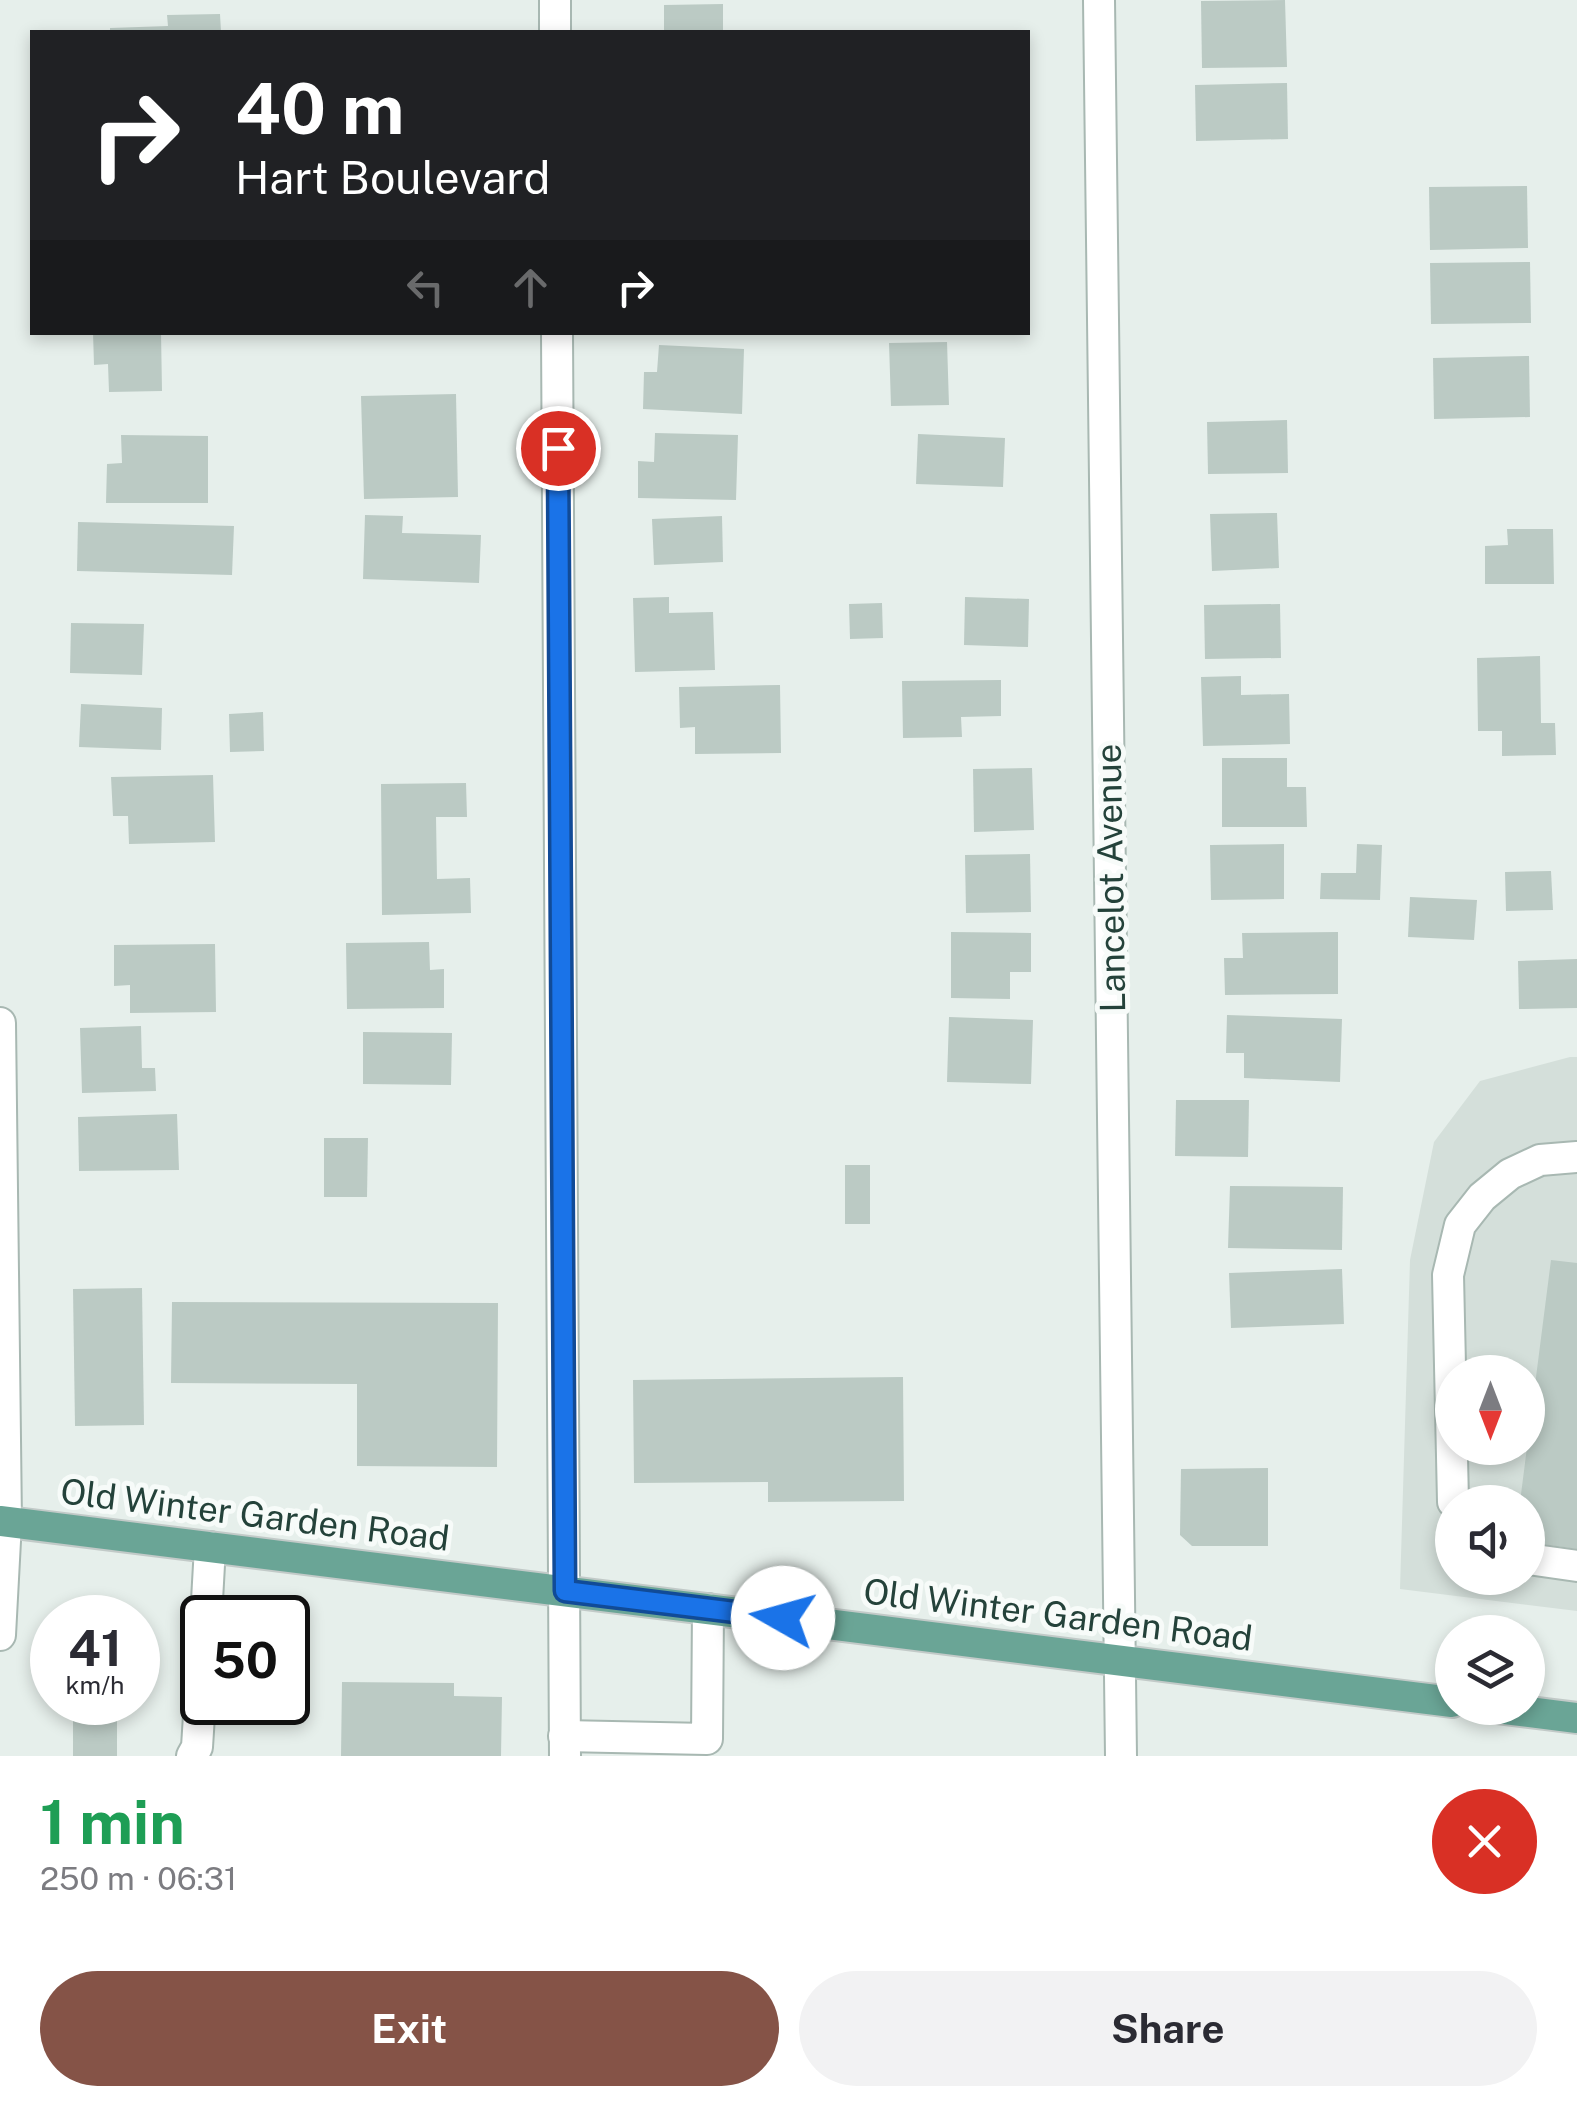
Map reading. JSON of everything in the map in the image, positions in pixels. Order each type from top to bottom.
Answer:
[{"type":"main road","name":"Old Winter Garden Road","points":[[3,1521],[1435,1700]]},
{"type":"main road","points":[[1545,1714],[1577,1718]]},
{"type":"street","points":[[555,0],[555,30]]},
{"type":"street","name":"Lancelot Avenue","points":[[1099,0],[1121,1756]]},
{"type":"street","points":[[557,335],[564,1746],[707,1739],[708,1609]]},
{"type":"street","points":[[0,1023],[0,1635]]},
{"type":"street","points":[[1453,1485],[1448,1275],[1460,1225],[1482,1197],[1510,1174],[1540,1160],[1577,1157]]},
{"type":"street","points":[[207,1595],[210,1547]]},
{"type":"street","points":[[1545,1562],[1577,1566]]},
{"type":"street","points":[[192,1756],[197,1747],[198,1725]]},
{"type":"shaded area","points":[[1577,1057],[1577,1611],[1448,1595],[1545,1595],[1545,1485],[1435,1485],[1435,1593],[1400,1589],[1410,1260],[1434,1142],[1480,1081]]},
{"type":"building","points":[[1285,0],[1287,67],[1202,68],[1201,1]]},
{"type":"building","points":[[723,4],[723,30],[664,30],[664,5]]},
{"type":"building","points":[[220,14],[221,30],[110,30],[168,26],[167,15]]},
{"type":"building","points":[[1287,83],[1288,139],[1196,141],[1195,85]]},
{"type":"building","points":[[1527,186],[1528,248],[1430,250],[1429,187]]},
{"type":"building","points":[[1530,262],[1531,323],[1431,324],[1430,263]]},
{"type":"building","points":[[93,335],[161,335],[162,391],[109,392],[108,364],[94,365]]},
{"type":"building","points":[[947,342],[949,405],[891,406],[889,343]]},
{"type":"building","points":[[659,345],[744,349],[742,414],[643,409],[644,372],[657,372]]},
{"type":"building","points":[[1529,356],[1530,417],[1434,419],[1433,358]]},
{"type":"building","points":[[456,394],[458,497],[364,499],[361,396]]},
{"type":"building","points":[[1287,420],[1288,473],[1208,474],[1207,422]]},
{"type":"building","points":[[655,433],[738,435],[736,500],[638,498],[638,461],[654,462]]},
{"type":"building","points":[[918,434],[1005,438],[1003,487],[916,484]]},
{"type":"building","points":[[121,435],[208,436],[208,503],[106,503],[107,464],[122,463]]},
{"type":"building","points":[[1277,513],[1279,568],[1212,571],[1210,514]]},
{"type":"building","points":[[365,515],[403,516],[402,533],[481,535],[479,583],[363,579]]},
{"type":"building","points":[[722,516],[723,562],[654,565],[652,519]]},
{"type":"building","points":[[78,522],[234,526],[232,575],[77,571]]},
{"type":"building","points":[[1507,529],[1553,529],[1554,584],[1485,584],[1485,546],[1508,545]]},
{"type":"building","points":[[669,597],[669,613],[713,612],[715,670],[635,672],[633,598]]},
{"type":"building","points":[[965,597],[1029,599],[1028,647],[964,645]]},
{"type":"building","points":[[882,603],[883,638],[850,639],[849,604]]},
{"type":"building","points":[[1280,604],[1281,658],[1205,659],[1204,605]]},
{"type":"building","points":[[71,623],[144,624],[142,675],[70,673]]},
{"type":"building","points":[[1540,656],[1541,723],[1555,723],[1556,755],[1502,756],[1502,731],[1478,731],[1477,658]]},
{"type":"building","points":[[1241,676],[1241,695],[1289,694],[1290,744],[1203,746],[1201,677]]},
{"type":"building","points":[[1001,680],[1001,716],[961,717],[962,737],[903,738],[902,681]]},
{"type":"building","points":[[780,685],[781,753],[695,754],[695,727],[680,728],[679,687]]},
{"type":"building","points":[[81,704],[162,708],[161,750],[79,747]]},
{"type":"building","points":[[263,712],[264,751],[230,752],[229,714]]},
{"type":"building","points":[[1222,758],[1287,758],[1287,787],[1306,787],[1307,827],[1222,827]]},
{"type":"building","points":[[1032,768],[1034,830],[974,832],[973,769]]},
{"type":"building","points":[[213,775],[215,842],[129,844],[128,816],[113,816],[111,777]]},
{"type":"building","points":[[466,783],[467,817],[436,817],[437,879],[470,878],[471,913],[382,915],[381,784]]},
{"type":"building","points":[[1284,844],[1284,899],[1211,900],[1210,845]]},
{"type":"building","points":[[1357,844],[1382,845],[1380,900],[1320,899],[1321,873],[1356,873]]},
{"type":"building","points":[[1030,854],[1031,912],[966,913],[965,855]]},
{"type":"building","points":[[1551,871],[1553,910],[1506,911],[1505,872]]},
{"type":"building","points":[[1410,897],[1477,900],[1474,940],[1408,937]]},
{"type":"building","points":[[951,932],[1031,933],[1031,972],[1010,972],[1010,999],[951,998]]},
{"type":"building","points":[[1338,932],[1338,994],[1225,995],[1224,958],[1243,958],[1242,933]]},
{"type":"building","points":[[429,942],[430,970],[444,969],[444,1008],[347,1009],[346,943]]},
{"type":"building","points":[[215,944],[216,1012],[130,1013],[130,985],[114,986],[114,945]]},
{"type":"building","points":[[1577,959],[1577,1008],[1519,1009],[1518,961]]},
{"type":"building","points":[[1227,1015],[1342,1019],[1340,1082],[1244,1078],[1244,1053],[1226,1053]]},
{"type":"building","points":[[949,1017],[1033,1020],[1031,1084],[947,1082]]},
{"type":"building","points":[[141,1026],[142,1068],[155,1068],[156,1091],[82,1093],[80,1028]]},
{"type":"building","points":[[363,1032],[452,1033],[451,1085],[363,1084]]},
{"type":"building","points":[[1176,1100],[1249,1100],[1248,1157],[1175,1156]]},
{"type":"building","points":[[177,1114],[179,1170],[79,1171],[78,1117]]},
{"type":"building","points":[[324,1138],[368,1138],[367,1197],[324,1197]]},
{"type":"building","points":[[845,1165],[870,1165],[870,1224],[845,1224]]},
{"type":"building","points":[[1230,1186],[1343,1187],[1342,1250],[1228,1248]]},
{"type":"building","points":[[1551,1260],[1577,1263],[1577,1549],[1545,1544],[1545,1485],[1522,1485],[1525,1465],[1545,1465],[1545,1355],[1539,1355]]},
{"type":"building","points":[[1342,1269],[1344,1324],[1231,1328],[1229,1273]]},
{"type":"building","points":[[142,1288],[144,1425],[75,1426],[73,1289]]},
{"type":"building","points":[[172,1302],[498,1303],[497,1467],[357,1466],[357,1384],[171,1383]]},
{"type":"building","points":[[903,1377],[904,1501],[768,1502],[768,1482],[634,1483],[633,1380]]},
{"type":"building","points":[[1268,1468],[1268,1546],[1192,1546],[1180,1535],[1181,1469]]},
{"type":"building","points":[[342,1682],[454,1683],[454,1696],[502,1697],[501,1756],[341,1756]]},
{"type":"building","points":[[73,1725],[117,1725],[117,1756],[73,1756]]},
{"type":"route","points":[[558,448],[565,1591],[783,1618]]}]
